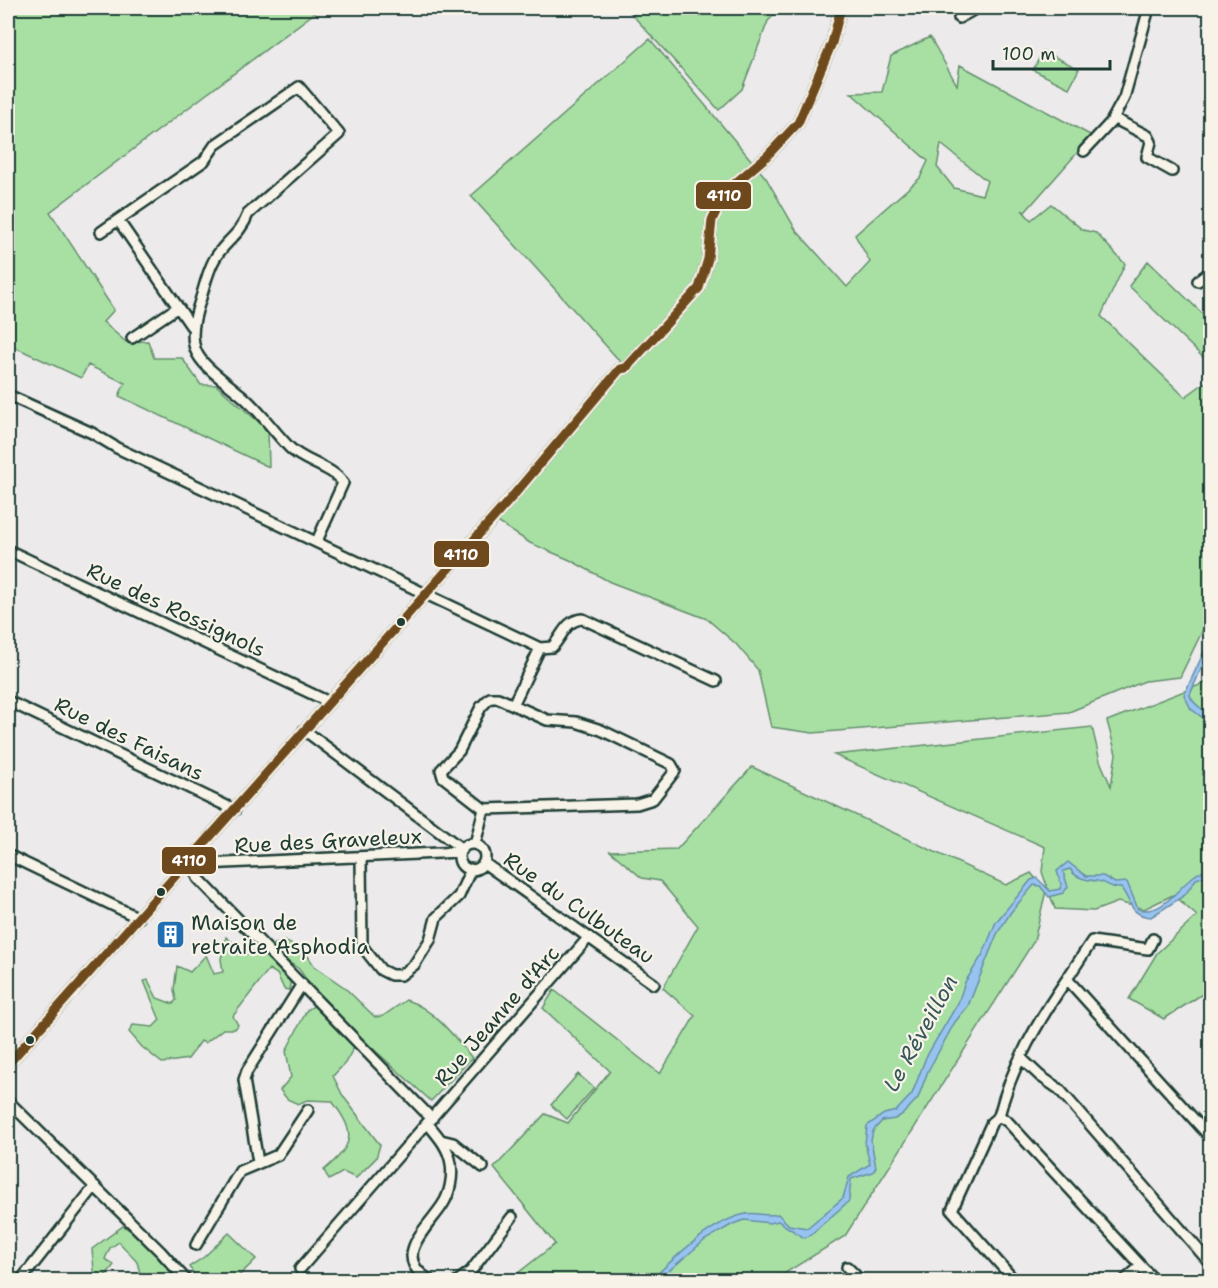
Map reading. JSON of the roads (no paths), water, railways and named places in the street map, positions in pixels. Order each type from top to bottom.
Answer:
[{"type":"street","points":[[8,1064],[182,869],[195,862],[235,810],[620,369],[626,368],[699,288],[708,259],[712,220],[718,206],[726,191],[766,157],[798,123],[832,43],[841,8]]},
{"type":"street","points":[[959,18],[977,8]]},
{"type":"street","points":[[1084,151],[1113,118],[1132,76],[1149,8]]},
{"type":"street","points":[[101,232],[204,160],[214,145],[299,87],[339,134],[248,214],[243,229],[214,260],[191,326],[192,339],[199,357],[212,372],[253,406],[296,454],[338,476],[343,483],[317,541]]},
{"type":"street","points":[[1113,118],[1148,136],[1151,142],[1147,157],[1173,171]]},
{"type":"street","points":[[118,220],[191,326]]},
{"type":"street","points":[[1198,281],[1210,272]]},
{"type":"street","points":[[132,338],[178,307]]},
{"type":"street","points":[[8,395],[540,648],[552,647],[566,627],[575,620],[583,619],[716,681]]},
{"type":"street","name":"Rue des Rossignols","points":[[8,550],[329,702]]},
{"type":"street","points":[[513,705],[540,648]]},
{"type":"street","points":[[490,698],[513,705],[546,720],[576,722],[601,730],[671,764],[675,771],[653,799],[637,804],[484,809],[443,777],[441,770],[459,751],[481,707],[490,698]]},
{"type":"street","name":"Rue des Faisans","points":[[8,701],[235,810]]},
{"type":"street","points":[[304,730],[461,851]]},
{"type":"street","points":[[461,851],[475,844],[484,809]]},
{"type":"street","points":[[461,851],[461,862],[471,869],[478,868],[483,863],[484,853],[475,844]]},
{"type":"street","name":"Rue des Graveleux","points":[[195,862],[205,864],[361,859],[461,851]]},
{"type":"street","points":[[8,855],[139,918]]},
{"type":"street","points":[[361,859],[362,946],[381,970],[391,975],[401,975],[414,965],[430,940],[436,918],[459,896],[471,869]]},
{"type":"street","points":[[195,862],[198,878],[302,984],[430,1121],[441,1140],[451,1164],[450,1185],[444,1203],[420,1231],[413,1246],[417,1268],[430,1281]]},
{"type":"street","name":"Rue du Culbuteau","points":[[483,863],[654,984]]},
{"type":"street","name":"Rue Jeanne d'Arc","points":[[300,1269],[589,937]]},
{"type":"street","points":[[1014,1281],[956,1216],[952,1210],[956,1200],[992,1122],[999,1116],[1005,1089],[1046,1010],[1092,940],[1148,949],[1153,939]]},
{"type":"street","points":[[1067,979],[1210,1137]]},
{"type":"street","points":[[258,1162],[244,1080],[302,984]]},
{"type":"street","points":[[1022,1058],[1040,1076],[1059,1089],[1210,1263]]},
{"type":"street","points":[[8,1101],[161,1252],[186,1281]]},
{"type":"street","points":[[196,1245],[240,1171],[278,1155],[308,1110]]},
{"type":"street","points":[[999,1116],[1008,1122],[1154,1281]]},
{"type":"street","points":[[441,1140],[453,1143],[483,1167]]},
{"type":"street","points":[[21,1281],[95,1186]]},
{"type":"street","points":[[459,1281],[471,1271],[512,1217]]},
{"type":"street","points":[[1125,1281],[1141,1266]]},
{"type":"street","points":[[847,1267],[860,1281]]},
{"type":"water","points":[[1210,639],[1190,695],[1208,715],[1210,723],[1191,709],[1184,695]]},
{"type":"water","points":[[1068,862],[1086,876],[1103,876],[1115,883],[1127,882],[1138,909],[1149,910],[1159,907],[1200,872],[1210,869],[1210,875],[1196,879],[1185,895],[1151,917],[1135,911],[1121,888],[1082,878],[1070,869],[1063,871],[1068,887],[1063,893],[1049,897],[1040,886],[1034,885],[1011,912],[997,934],[968,1006],[955,1022],[928,1071],[918,1098],[903,1114],[895,1119],[882,1121],[873,1131],[871,1141],[876,1167],[873,1172],[851,1179],[849,1201],[804,1238],[778,1221],[770,1223],[744,1220],[733,1224],[705,1240],[658,1280],[651,1280],[708,1231],[733,1218],[746,1214],[778,1214],[789,1225],[807,1228],[843,1198],[849,1177],[870,1164],[865,1144],[867,1126],[884,1114],[896,1111],[912,1094],[926,1057],[958,1003],[965,982],[983,954],[996,922],[1031,880],[1037,878],[1050,891],[1060,889],[1061,884],[1057,871]]},
{"type":"place","name":"Maison de retraite Asphodia","points":[[170,935]]},
{"type":"water label","name":"Le Réveillon","points":[[920,1033]]}]
